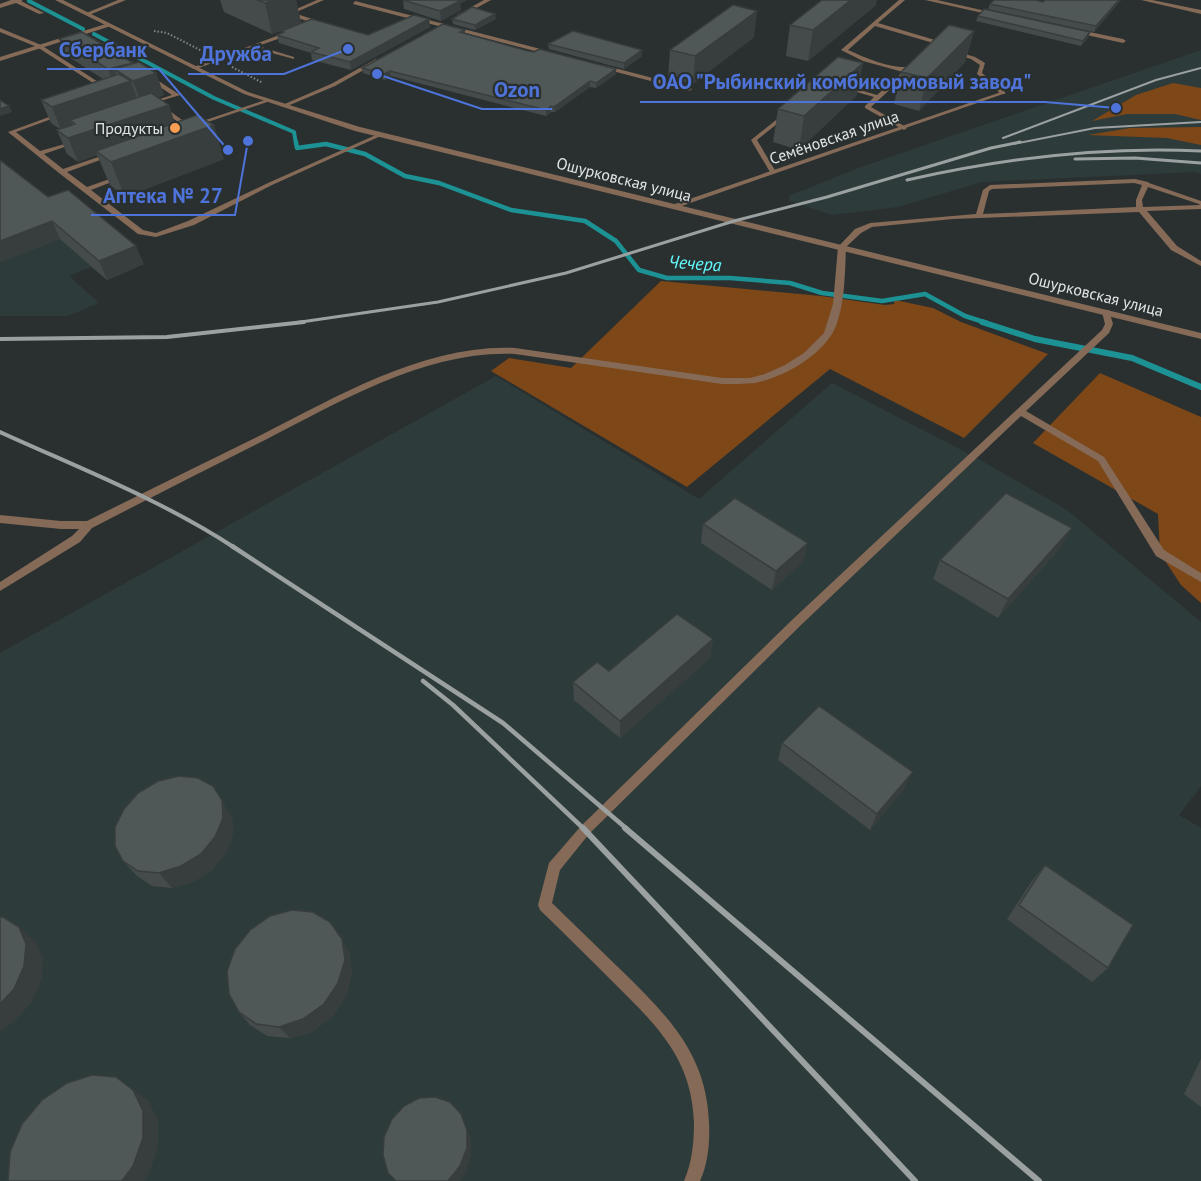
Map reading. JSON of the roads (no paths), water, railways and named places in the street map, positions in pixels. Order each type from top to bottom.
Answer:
[{"type":"street","name":"Ошурковская улица","points":[[58,0],[246,93],[380,135],[1201,336]]},
{"type":"street","points":[[433,30],[488,0]]},
{"type":"street","points":[[928,0],[1008,17]]},
{"type":"street","points":[[1144,0],[1201,12]]},
{"type":"street","points":[[354,3],[566,57]]},
{"type":"street","points":[[0,59],[109,25]]},
{"type":"street","points":[[1066,29],[1123,41]]},
{"type":"street","points":[[283,106],[333,85],[387,56]]},
{"type":"street","points":[[599,66],[689,89]]},
{"type":"street","name":"Семёновская улица","points":[[673,206],[1003,93]]},
{"type":"lane","points":[[0,6],[17,0],[41,14]]},
{"type":"lane","points":[[87,14],[123,0]]},
{"type":"lane","points":[[290,14],[321,0]]},
{"type":"lane","points":[[902,0],[844,50],[865,60],[907,71]]},
{"type":"lane","points":[[194,68],[310,24],[310,20],[281,11]]},
{"type":"lane","points":[[875,24],[943,44],[943,51]]},
{"type":"lane","points":[[0,30],[39,46],[110,91],[103,96]]},
{"type":"lane","points":[[254,47],[292,58]]},
{"type":"lane","points":[[933,51],[973,58],[983,64],[979,73],[1003,93]]},
{"type":"lane","points":[[904,128],[867,107],[913,65]]},
{"type":"lane","points":[[141,82],[152,79],[177,95],[143,106]]},
{"type":"lane","points":[[835,85],[879,97]]},
{"type":"lane","points":[[178,130],[267,100]]},
{"type":"lane","points":[[153,103],[197,132]]},
{"type":"lane","points":[[154,114],[165,110]]},
{"type":"lane","points":[[773,172],[754,140],[789,111]]},
{"type":"lane","points":[[66,113],[11,132],[141,232],[156,234],[191,223],[270,184],[380,135]]},
{"type":"lane","points":[[38,154],[80,140]]},
{"type":"lane","points":[[61,172],[125,150]]},
{"type":"lane","points":[[85,190],[128,174]]},
{"type":"lane","points":[[979,216],[986,190],[990,187],[1122,180],[1146,183],[1201,203]]},
{"type":"lane","points":[[1146,183],[1139,196],[1140,208],[1174,248],[1201,264]]},
{"type":"lane","points":[[0,587],[76,539],[88,525],[331,403],[398,373],[450,356],[494,350],[515,351],[722,381],[744,381],[771,375],[807,353],[828,334],[833,323],[842,269],[842,247],[858,231],[870,225],[979,216],[1201,207]]},
{"type":"lane","points":[[692,1181],[696,1173],[702,1137],[701,1103],[693,1072],[680,1045],[655,1014],[545,905],[554,867],[585,830],[796,623],[1106,331],[1109,324],[1106,312]]},
{"type":"lane","points":[[1021,412],[1101,459],[1160,552],[1201,578]]},
{"type":"lane","points":[[0,519],[61,525],[88,525]]},
{"type":"waterway","name":"Чечера","points":[[29,1],[83,29]]},
{"type":"waterway","name":"Чечера","points":[[94,34],[214,98],[294,132],[296,144]]},
{"type":"waterway","name":"Чечера","points":[[296,142],[297,148],[326,144],[365,154],[405,176],[439,183],[511,210],[585,221],[616,241],[639,270],[667,278],[730,278],[790,283],[822,293],[882,301],[925,294],[965,316],[987,323]]},
{"type":"waterway","name":"Чечера","points":[[982,322],[1035,339],[1132,358],[1201,387]]},
{"type":"railway","points":[[1003,138],[1156,80],[1201,68]]},
{"type":"railway","points":[[1013,144],[1095,128],[1201,122]]},
{"type":"railway","points":[[294,323],[438,302],[566,273],[734,221],[827,197],[991,148],[1020,142]]},
{"type":"railway","points":[[907,180],[980,165],[1053,155],[1127,150],[1201,151]]},
{"type":"railway","points":[[1075,159],[1135,158],[1201,163]]},
{"type":"railway","points":[[0,339],[167,337],[304,322]]},
{"type":"railway","points":[[0,432],[149,500],[235,548]]},
{"type":"railway","points":[[232,546],[503,723],[627,829]]},
{"type":"railway","points":[[423,681],[453,705],[583,828]]},
{"type":"railway","points":[[583,828],[915,1181]]},
{"type":"railway","points":[[625,828],[1039,1181]]},
{"type":"place","name":"Дружба","points":[[348,49]]},
{"type":"place","name":"Ozon","points":[[377,74]]},
{"type":"place","name":"ОАО \"Рыбинский комбикормовый завод\"","points":[[1116,108]]},
{"type":"place","name":"Продукты","points":[[175,128]]},
{"type":"place","name":"Аптека № 27","points":[[248,141]]},
{"type":"place","name":"Сбербанк","points":[[228,150]]}]
